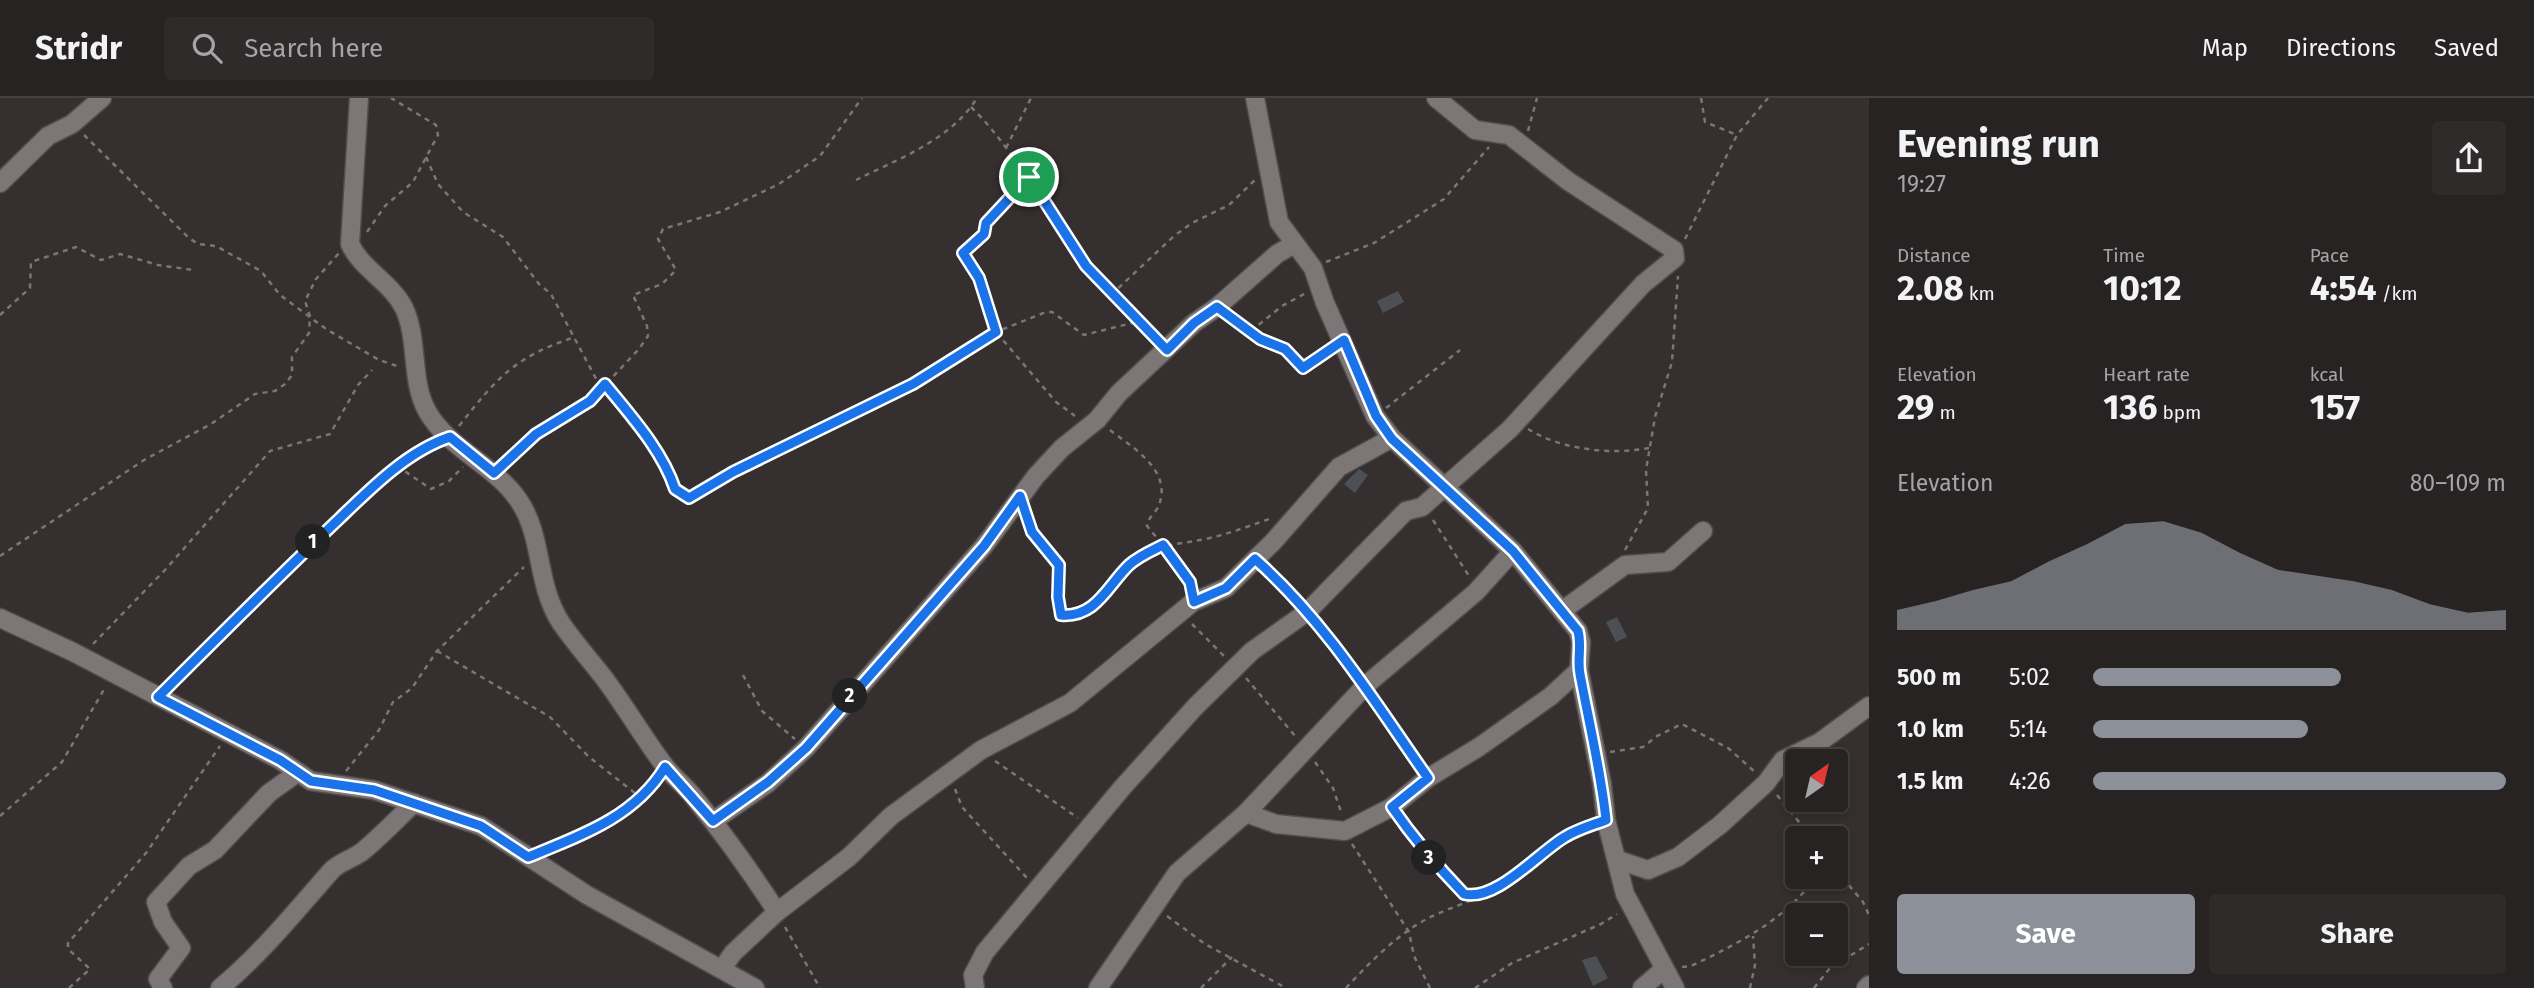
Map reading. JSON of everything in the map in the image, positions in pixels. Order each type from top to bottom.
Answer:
[{"type":"street","points":[[0,183],[42,141],[72,124],[102,98]]},
{"type":"street","points":[[359,98],[352,248],[384,279],[409,320],[416,372],[426,409],[450,437],[494,473],[521,504],[535,538],[536,554],[548,598],[561,622],[626,709],[665,767],[713,821],[777,912]]},
{"type":"street","points":[[1255,98],[1279,222],[1294,244],[1305,253],[1313,268],[1376,416],[1392,439],[1513,551],[1578,631],[1581,642],[1579,670],[1597,756],[1606,820],[1625,894],[1675,988]]},
{"type":"street","points":[[975,988],[973,975],[985,952],[1195,707],[1252,651],[1307,612],[1406,511],[1422,507],[1441,487],[1517,422],[1643,284],[1676,256],[1674,250],[1568,181],[1522,144],[1502,133],[1475,130],[1436,98]]},
{"type":"street","points":[[713,821],[768,782],[806,748],[984,546],[1020,496],[1062,449],[1097,421],[1119,393],[1194,323],[1217,307],[1277,254],[1294,244]]},
{"type":"street","points":[[722,969],[733,953],[777,912],[849,857],[891,816],[981,750],[1070,703],[1194,602],[1226,588],[1339,467],[1392,439]]},
{"type":"street","points":[[1563,610],[1628,564],[1668,562],[1703,531]]},
{"type":"street","points":[[1097,988],[1116,965],[1177,873],[1246,813],[1366,685],[1476,592],[1513,551]]},
{"type":"street","points":[[0,618],[80,656],[280,760],[311,781],[374,790],[481,826],[587,894],[755,988]]},
{"type":"street","points":[[1246,813],[1276,824],[1345,831],[1392,807],[1428,778],[1479,747],[1541,703],[1579,670]]},
{"type":"street","points":[[1618,860],[1639,869],[1659,868],[1720,825],[1766,783],[1783,760],[1820,742],[1869,706]]},
{"type":"street","points":[[163,988],[158,979],[181,948],[163,922],[156,902],[189,866],[215,850],[269,793],[297,773]]},
{"type":"street","points":[[220,988],[313,895],[333,869],[361,853],[414,803]]},
{"type":"street","points":[[1642,988],[1664,969]]},
{"type":"path","points":[[0,556],[144,460],[211,424],[255,394],[275,391],[285,384],[292,375],[292,358],[309,333],[310,316],[304,305],[308,293],[333,258],[352,248],[384,206],[413,182],[439,135],[436,125],[391,98]]},
{"type":"path","points":[[494,473],[536,434],[602,390],[648,336],[647,326],[634,295],[662,284],[676,272],[659,239],[663,229],[720,212],[779,184],[820,156],[862,98]]},
{"type":"path","points":[[856,180],[923,146],[971,107],[977,98]]},
{"type":"path","points":[[1006,149],[1031,98]]},
{"type":"path","points":[[1522,144],[1532,122],[1537,98]]},
{"type":"path","points":[[1701,98],[1705,122],[1737,135]]},
{"type":"path","points":[[1684,243],[1737,135],[1768,98]]},
{"type":"path","points":[[971,107],[990,126],[1029,177],[1086,266],[1111,295],[1167,350]]},
{"type":"path","points":[[72,124],[189,238],[198,244],[216,246],[261,271],[280,295],[379,360],[416,372]]},
{"type":"path","points":[[1313,268],[1374,243],[1444,199],[1502,133]]},
{"type":"path","points":[[426,157],[438,184],[463,212],[503,237],[539,284],[551,294],[602,390]]},
{"type":"path","points":[[1111,295],[1174,236],[1192,223],[1229,205],[1268,165]]},
{"type":"path","points":[[1029,177],[986,223],[984,234],[963,253],[979,278],[996,332],[1063,409],[1074,416],[1097,421],[1154,466],[1161,488],[1161,501],[1147,524],[1190,582],[1194,602]]},
{"type":"path","points":[[0,315],[30,288],[31,262],[76,247],[101,260],[120,254],[158,265],[193,270]]},
{"type":"path","points":[[1618,569],[1648,508],[1646,470],[1655,417],[1672,362],[1678,274]]},
{"type":"path","points":[[1251,331],[1282,306],[1320,287]]},
{"type":"path","points":[[1217,307],[1260,339],[1285,349],[1303,368],[1344,340]]},
{"type":"path","points":[[605,384],[649,442],[670,474],[675,489],[689,498],[733,472],[913,384],[996,332],[1046,312],[1052,312],[1084,335],[1140,321]]},
{"type":"path","points":[[158,697],[285,568],[397,466],[437,441],[450,437],[493,383],[520,359],[575,337]]},
{"type":"path","points":[[1376,416],[1460,350]]},
{"type":"path","points":[[80,656],[165,570],[271,451],[284,445],[310,443],[333,432],[358,385],[372,370]]},
{"type":"path","points":[[1517,422],[1558,443],[1585,448],[1649,448]]},
{"type":"path","points":[[397,466],[431,489],[449,481],[474,457]]},
{"type":"path","points":[[1020,496],[1032,532],[1059,565],[1058,597],[1061,615],[1075,614],[1100,601],[1126,568],[1163,545],[1209,538],[1281,514]]},
{"type":"path","points":[[1422,507],[1444,532],[1476,592]]},
{"type":"path","points":[[336,784],[374,736],[393,702],[412,688],[437,651],[536,554]]},
{"type":"path","points":[[1255,559],[1290,590],[1366,685],[1428,778]]},
{"type":"path","points":[[437,651],[550,717],[589,757],[640,797]]},
{"type":"path","points":[[0,816],[62,762],[112,674]]},
{"type":"path","points":[[743,675],[762,711],[806,748]]},
{"type":"path","points":[[1597,756],[1622,748],[1643,747],[1657,736],[1682,724],[1690,726],[1728,748],[1766,783],[1802,826]]},
{"type":"path","points":[[69,988],[90,969],[68,949],[68,943],[146,853],[228,735]]},
{"type":"path","points":[[981,750],[1068,809],[1089,828]]},
{"type":"path","points":[[1306,750],[1333,788],[1345,831],[1409,932],[1414,956],[1430,988]]},
{"type":"path","points":[[528,857],[603,826],[654,786],[665,767]]},
{"type":"path","points":[[952,772],[962,807],[1038,890]]},
{"type":"path","points":[[1392,807],[1428,857],[1448,873],[1463,893],[1480,896]]},
{"type":"path","points":[[1346,988],[1364,969],[1423,921],[1480,896],[1532,863],[1566,836],[1606,820]]},
{"type":"path","points":[[1848,884],[1863,902],[1869,915]]},
{"type":"path","points":[[1664,969],[1691,966],[1753,936],[1807,889]]},
{"type":"path","points":[[1154,904],[1205,944],[1286,988]]},
{"type":"path","points":[[1475,988],[1512,963],[1601,924],[1631,904]]},
{"type":"path","points":[[777,912],[820,988]]},
{"type":"path","points":[[1750,988],[1755,965],[1753,936]]},
{"type":"path","points":[[1814,988],[1830,968],[1869,944]]},
{"type":"path","points":[[1202,988],[1232,957]]},
{"type":"building","points":[[1398,291],[1404,302],[1383,313],[1377,301]]},
{"type":"building","points":[[1359,469],[1368,475],[1355,493],[1344,484]]},
{"type":"building","points":[[1617,617],[1627,637],[1616,642],[1606,622]]},
{"type":"building","points":[[1596,956],[1608,978],[1593,986],[1582,960]]},
{"type":"route","points":[[1029,177],[1086,266],[1111,295],[1167,350],[1194,323],[1217,307],[1260,339],[1285,349],[1303,368],[1344,340],[1376,416],[1392,439],[1513,551],[1578,631],[1581,642],[1579,670],[1602,784],[1606,820],[1566,836],[1532,863],[1480,896],[1464,894],[1448,873],[1428,857],[1392,807],[1428,778],[1366,685],[1290,590],[1255,559],[1240,571],[1226,588],[1194,602],[1190,582],[1163,545],[1126,568],[1100,601],[1088,609],[1063,616],[1058,608],[1059,565],[1032,532],[1024,516],[1020,496],[984,546],[963,566],[806,748],[768,782],[713,821],[691,793],[665,767],[654,786],[603,826],[528,857],[481,826],[374,790],[311,781],[280,760],[158,697],[285,568],[360,497],[397,466],[437,441],[450,437],[494,473],[536,434],[590,401],[605,384],[649,442],[670,474],[675,489],[689,498],[733,472],[913,384],[996,332],[982,285],[963,253],[984,234],[986,223],[1029,177]]}]
